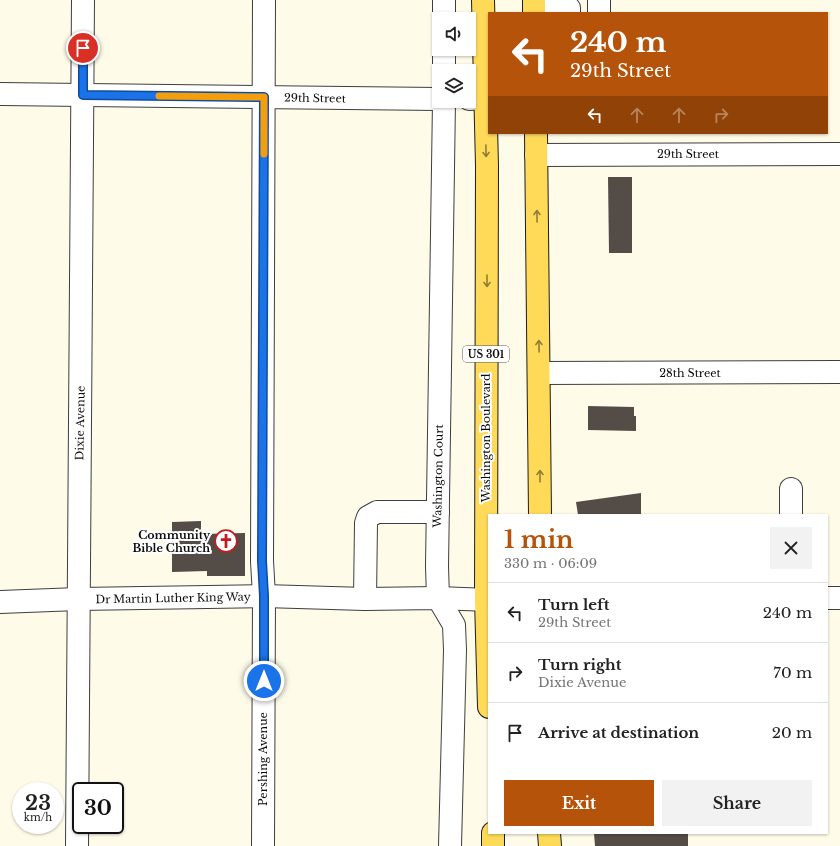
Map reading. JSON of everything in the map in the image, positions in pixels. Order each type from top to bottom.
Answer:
[{"type":"main road","name":"Washington Boulevard","points":[[483,0],[477,98],[487,166],[488,654]]},
{"type":"main road","points":[[536,134],[540,514]]},
{"type":"main road","points":[[493,834],[493,846]]},
{"type":"main road","points":[[549,834],[550,846]]},
{"type":"street","name":"Dixie Avenue","points":[[76,846],[83,0]]},
{"type":"street","name":"Pershing Avenue","points":[[263,846],[264,596],[262,553],[264,0]]},
{"type":"street","points":[[444,0],[444,12]]},
{"type":"street","points":[[599,0],[599,12]]},
{"type":"street","points":[[534,7],[569,7]]},
{"type":"street","name":"29th Street","points":[[0,94],[432,99]]},
{"type":"street","name":"Washington Court","points":[[444,108],[437,566],[438,598],[454,624],[455,650],[450,846]]},
{"type":"street","name":"29th Street","points":[[536,155],[840,154]]},
{"type":"street","name":"28th Street","points":[[539,373],[840,372]]},
{"type":"street","points":[[791,490],[791,514]]},
{"type":"street","points":[[365,599],[366,523],[368,517],[377,512],[438,512]]},
{"type":"street","name":"Dr Martin Luther King Way","points":[[0,602],[78,599],[264,596],[487,600]]},
{"type":"street","points":[[828,598],[840,598]]},
{"type":"building","points":[[608,177],[632,177],[632,253],[609,253]]},
{"type":"building","points":[[588,406],[634,407],[634,416],[636,416],[636,431],[588,430]]},
{"type":"building","points":[[641,493],[641,514],[578,514],[576,502]]},
{"type":"building","name":"Community Bible Church","points":[[201,521],[201,534],[245,533],[245,576],[207,576],[207,571],[172,572],[172,522]]},
{"type":"building","points":[[594,834],[688,834],[688,846],[595,846]]},
{"type":"slow traffic","points":[[159,96],[264,97],[264,154]]},
{"type":"place","name":"Community Bible Church","points":[[226,541]]},
{"type":"route","points":[[83,48],[83,95],[264,97],[262,561],[264,596],[264,681]]}]
